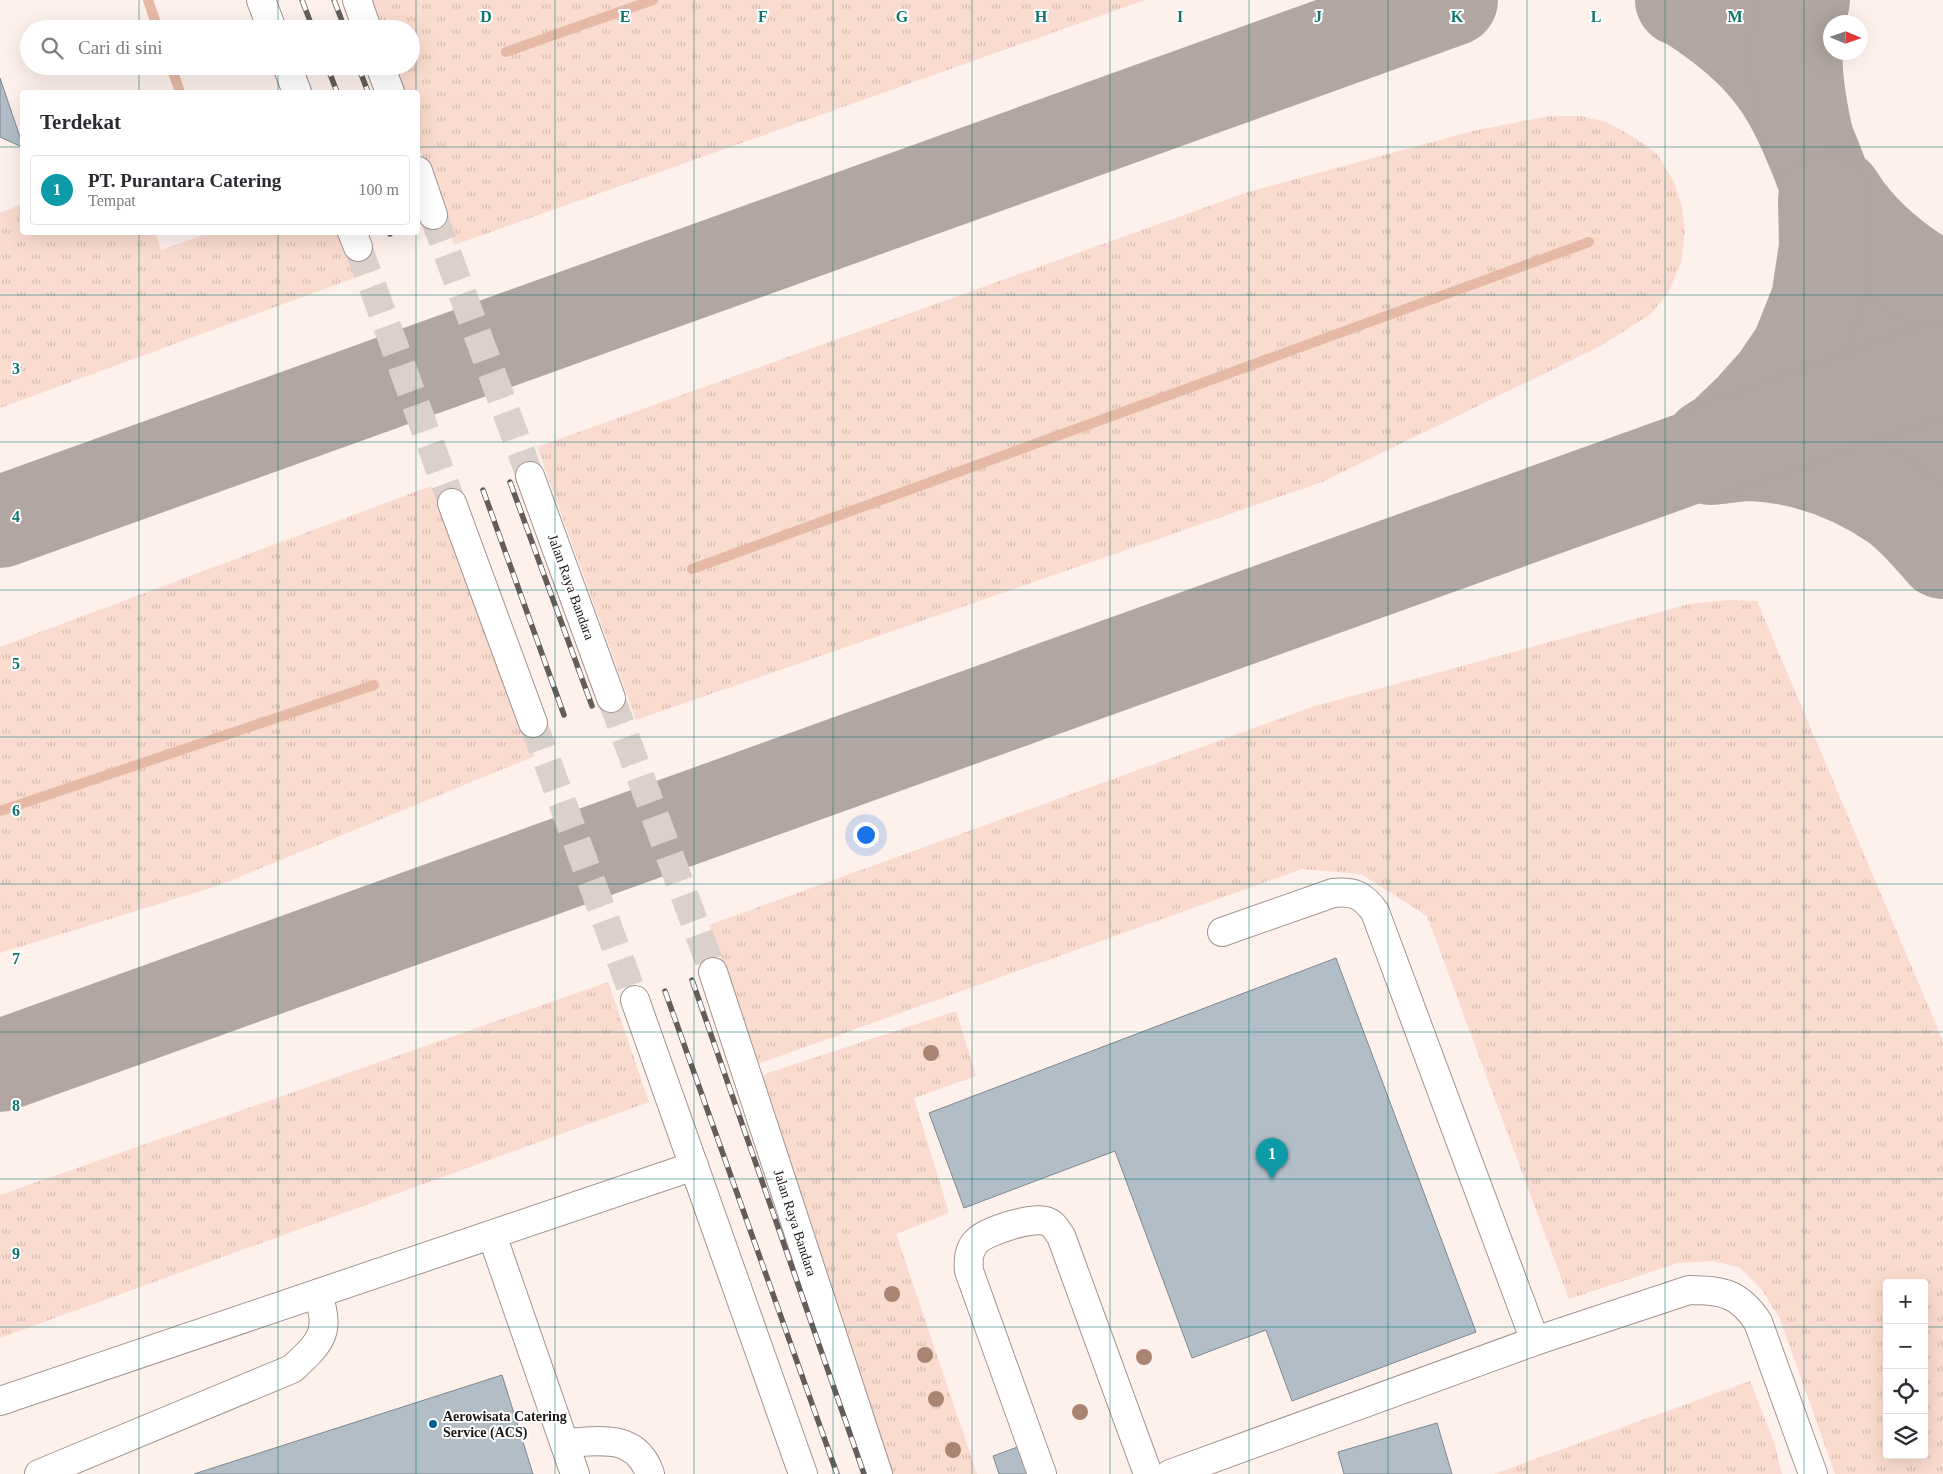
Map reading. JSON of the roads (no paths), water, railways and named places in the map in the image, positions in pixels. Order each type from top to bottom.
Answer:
[{"type":"street","points":[[261,0],[269,20]]},
{"type":"street","points":[[356,0],[364,20]]},
{"type":"street","points":[[290,75],[296,90]]},
{"type":"street","points":[[383,75],[389,90]]},
{"type":"street","points":[[420,177],[433,215]]},
{"type":"street","name":"Jalan Raya Bandara","points":[[530,476],[611,698]]},
{"type":"street","points":[[452,503],[533,723]]},
{"type":"street","points":[[1222,932],[1333,892],[1349,891],[1366,900],[1375,912],[1535,1341]]},
{"type":"street","name":"Jalan Raya Bandara","points":[[713,972],[878,1474]]},
{"type":"street","points":[[635,1000],[803,1474]]},
{"type":"street","points":[[0,1401],[694,1166]]},
{"type":"street","points":[[1042,1474],[969,1271],[968,1260],[970,1251],[976,1241],[985,1235],[1028,1220],[1048,1221],[1061,1236],[1148,1474]]},
{"type":"street","points":[[492,1235],[575,1474]]},
{"type":"street","points":[[1170,1474],[1535,1341],[1689,1290],[1713,1290],[1731,1295],[1748,1307],[1758,1322],[1813,1474]]},
{"type":"street","points":[[39,1474],[292,1369],[318,1345],[324,1323],[323,1309],[317,1294]]},
{"type":"street","points":[[565,1444],[612,1441],[632,1448],[646,1463],[650,1474]]},
{"type":"waterway","points":[[148,0],[155,20]]},
{"type":"waterway","points":[[506,52],[653,0]]},
{"type":"waterway","points":[[174,75],[179,90]]},
{"type":"waterway","points":[[692,569],[1589,242]]},
{"type":"waterway","points":[[0,811],[374,685]]},
{"type":"tunnel","points":[[433,215],[530,476]]},
{"type":"tunnel","points":[[358,247],[452,503]]},
{"type":"tunnel","points":[[611,698],[713,972]]},
{"type":"tunnel","points":[[533,723],[635,1000]]},
{"type":"railway","points":[[302,0],[310,20]]},
{"type":"railway","points":[[334,0],[342,20]]},
{"type":"railway","points":[[330,75],[336,90]]},
{"type":"railway","points":[[361,75],[367,90]]},
{"type":"railway","points":[[510,482],[592,706]]},
{"type":"railway","points":[[483,490],[564,715]]},
{"type":"railway","points":[[692,980],[864,1474]]},
{"type":"railway","points":[[665,991],[837,1474]]},
{"type":"place","name":"PT. Purantara Catering","points":[[1272,1179]]},
{"type":"place","name":"Aerowisata Catering Service (ACS)","points":[[433,1424]]}]
